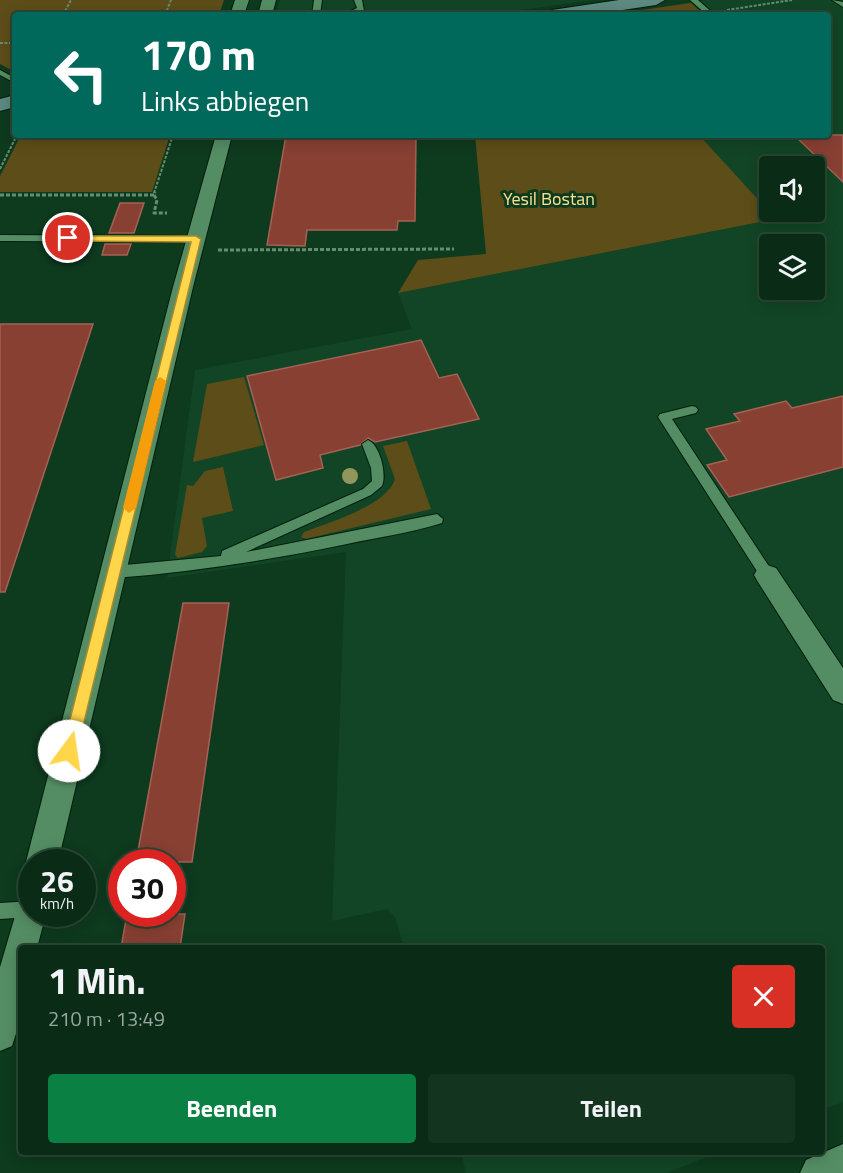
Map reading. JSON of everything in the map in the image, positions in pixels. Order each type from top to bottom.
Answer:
[{"type":"street","points":[[593,12],[656,0]]},
{"type":"street","points":[[45,849],[223,138]]},
{"type":"street","points":[[767,575],[843,691]]},
{"type":"street","points":[[22,945],[26,927]]},
{"type":"street","points":[[0,1034],[18,961]]},
{"type":"street","points":[[819,1173],[843,1163]]},
{"type":"lane","points":[[354,12],[361,9],[358,0]]},
{"type":"lane","points":[[694,0],[708,12]]},
{"type":"lane","points":[[836,0],[843,5]]},
{"type":"lane","points":[[0,238],[195,245]]},
{"type":"lane","points":[[692,410],[664,417],[767,575]]},
{"type":"lane","points":[[212,562],[367,492],[378,483],[377,468],[368,444]]},
{"type":"lane","points":[[114,572],[160,570],[282,552],[437,519]]},
{"type":"lane","points":[[0,911],[18,909]]},
{"type":"path","points":[[722,12],[792,0]]},
{"type":"path","points":[[0,169],[16,138]]},
{"type":"path","points":[[167,213],[154,213],[157,200],[154,195],[172,138]]},
{"type":"path","points":[[0,195],[154,195]]},
{"type":"path","points":[[195,245],[454,249]]},
{"type":"shaded area","points":[[280,0],[593,0],[507,12],[277,12]]},
{"type":"shaded area","points":[[706,0],[843,0],[843,1102],[825,1109],[825,945],[403,945],[395,917],[387,909],[332,921],[346,552],[167,578],[195,370],[412,329],[398,293],[760,222],[825,222],[825,156],[759,156],[759,201],[702,138],[831,138],[831,12],[625,12]]},
{"type":"shaded area","points":[[462,1155],[712,1155],[667,1173],[466,1173]]},
{"type":"green space","points":[[0,0],[224,0],[220,12],[12,12],[12,70],[0,64]]},
{"type":"green space","points":[[691,3],[701,12],[629,12]]},
{"type":"green space","points":[[19,138],[169,138],[152,192],[0,192],[0,176]]},
{"type":"green space","name":"Yesil Bostan","points":[[475,138],[702,138],[759,200],[761,222],[398,293],[418,260],[486,254]]},
{"type":"green space","points":[[244,377],[264,445],[193,462],[207,384]]},
{"type":"green space","points":[[407,441],[431,509],[306,539],[301,537],[304,532],[356,512],[381,497],[395,479],[383,446]]},
{"type":"green space","points":[[223,467],[233,511],[202,518],[207,546],[202,552],[178,558],[175,555],[187,485],[193,486],[205,471]]},
{"type":"building","points":[[831,135],[843,135],[843,182],[825,165],[825,156],[816,156],[797,138],[831,138]]},
{"type":"building","points":[[285,138],[416,138],[415,221],[398,221],[397,230],[307,230],[305,246],[267,245]]},
{"type":"building","points":[[120,203],[144,203],[134,233],[109,233]]},
{"type":"building","points":[[105,244],[131,244],[127,255],[102,255]]},
{"type":"building","points":[[0,324],[93,324],[5,592],[0,592]]},
{"type":"building","points":[[421,340],[439,378],[457,374],[479,419],[375,442],[368,438],[360,445],[320,455],[323,468],[276,480],[247,376]]},
{"type":"building","points":[[843,396],[843,467],[729,497],[707,465],[727,460],[706,429],[740,421],[734,414],[786,401],[792,408]]},
{"type":"building","points":[[183,603],[229,603],[192,862],[186,862],[186,849],[138,849]]},
{"type":"building","points":[[125,927],[183,927],[180,945],[122,945]]},
{"type":"slow traffic","points":[[129,508],[160,381]]},
{"type":"route","points":[[68,238],[196,239],[69,751]]}]
